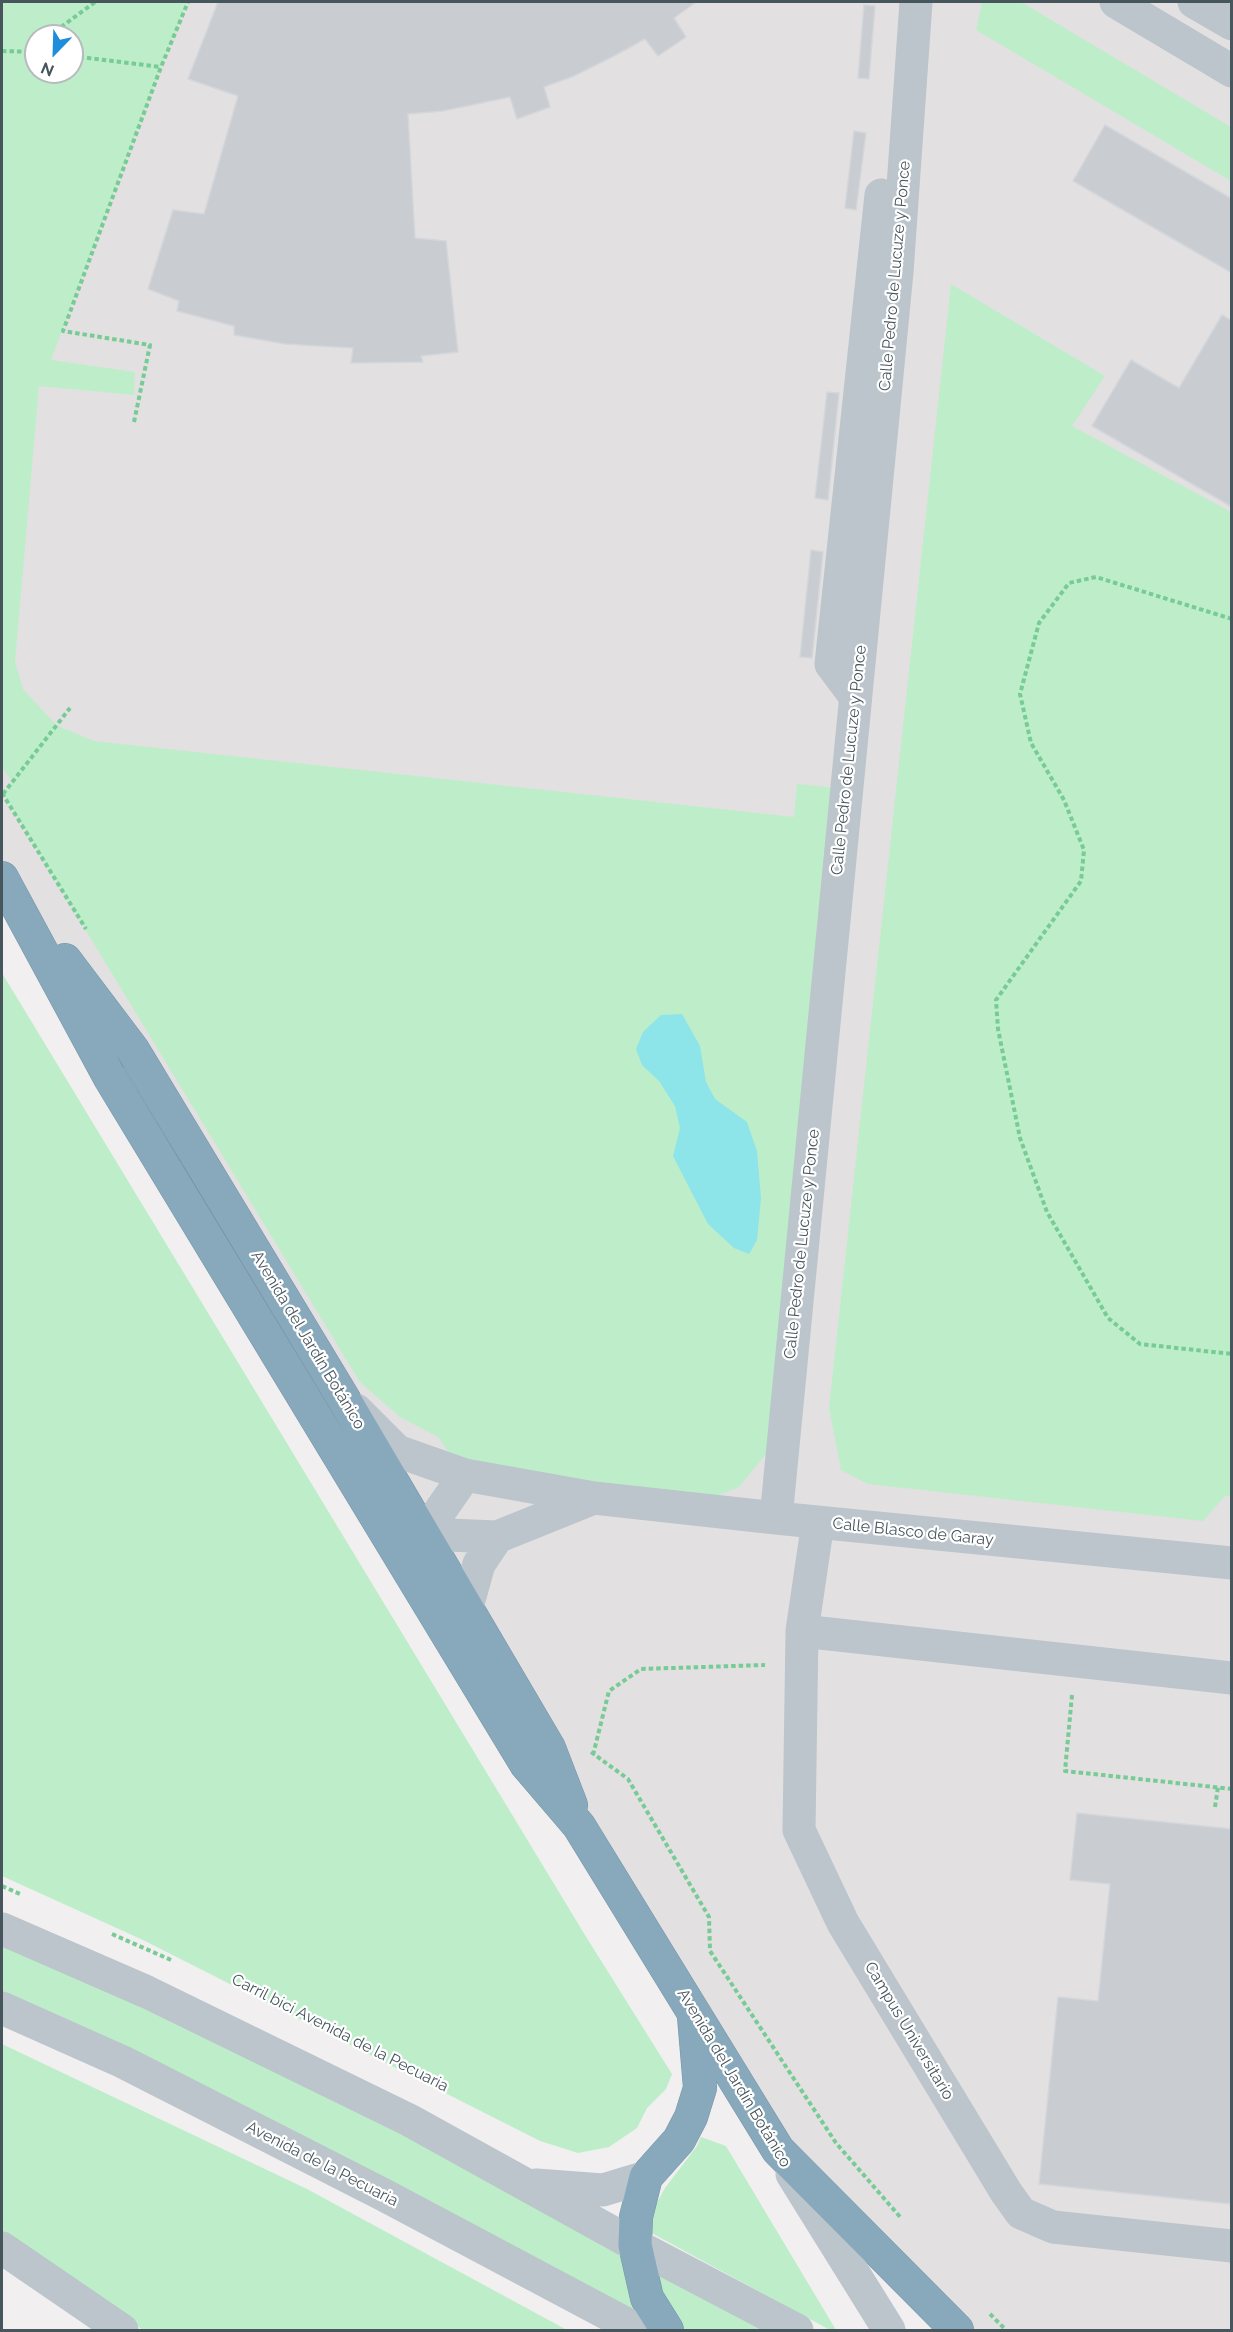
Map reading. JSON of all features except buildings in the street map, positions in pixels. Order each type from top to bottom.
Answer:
[{"type":"highway","name":"Avenida del Jardín Botánico","points":[[2,876],[133,1050],[342,1396],[549,1748],[579,1826]]},
{"type":"highway","name":"Avenida del Jardín Botánico","points":[[2,876],[111,1078],[526,1764],[579,1826],[778,2150]]},
{"type":"highway","points":[[667,2331],[647,2298],[635,2245],[636,2217],[646,2177],[679,2140],[691,2117],[700,2088],[693,2009]]},
{"type":"highway","points":[[778,2150],[957,2331]]},
{"type":"street","points":[[1116,2],[1232,71]]},
{"type":"street","points":[[1194,2],[1232,24]]},
{"type":"street","name":"Calle Pedro de Lucuze y Ponce","points":[[776,1518],[897,272],[916,7]]},
{"type":"street","name":"Calle Blasco de Garay","points":[[342,1396],[397,1450],[465,1475],[594,1498],[1232,1563]]},
{"type":"street","points":[[417,1584],[417,1551],[424,1534],[465,1475]]},
{"type":"street","points":[[355,1482],[424,1534]]},
{"type":"street","name":"Calle Blasco de Garay","points":[[424,1534],[497,1537],[594,1498]]},
{"type":"street","name":"Campus Universitario","points":[[818,1522],[802,1632],[799,1830],[843,1923],[1021,2213],[1053,2227],[1232,2246]]},
{"type":"street","points":[[467,1608],[479,1564],[497,1537]]},
{"type":"street","points":[[802,1632],[1232,1678]]},
{"type":"street","points":[[2,1929],[157,1997],[409,2120],[635,2245],[797,2331]]},
{"type":"street","name":"Avenida de la Pecuaria","points":[[2,2008],[134,2067],[384,2195],[638,2331]]},
{"type":"street","name":"Avenida del Jardín Botánico","points":[[778,2150],[889,2331]]},
{"type":"street","points":[[529,2185],[603,2190],[646,2177]]},
{"type":"street","points":[[2,2248],[122,2331]]},
{"type":"path","points":[[65,24],[94,2]]},
{"type":"path","points":[[134,422],[150,345],[63,331],[161,67],[188,2]]},
{"type":"path","points":[[2,51],[24,51]]},
{"type":"path","points":[[84,57],[161,67]]},
{"type":"path","points":[[1232,619],[1096,577],[1069,583],[1039,623],[1020,694],[1031,743],[1064,800],[1084,850],[1081,881],[996,1000],[998,1029],[1020,1138],[1047,1212],[1108,1318],[1140,1344],[1232,1354]]},
{"type":"path","points":[[3,794],[70,708]]},
{"type":"path","points":[[1076,1661],[1065,1771],[1232,1789]]},
{"type":"path","points":[[591,1765],[609,1691],[641,1669],[802,1664]]},
{"type":"path","points":[[1215,1807],[1218,1787]]},
{"type":"path","points":[[2,1886],[23,1896]]},
{"type":"path","points":[[109,1933],[173,1961]]},
{"type":"shaded area","points":[[2,2],[1231,2],[1231,2330],[957,2330],[778,2150],[342,1396],[2,874]]},
{"type":"green space","points":[[2,2],[188,2],[161,67],[51,360],[135,372],[134,395],[39,386],[15,662],[23,689],[56,725],[94,741],[794,817],[797,784],[846,789],[784,1432],[739,1487],[687,1508],[465,1475],[438,1437],[400,1417],[360,1382],[3,794],[12,781],[2,768]]},
{"type":"green space","points":[[982,2],[1021,2],[1231,127],[1231,181],[976,30]]},
{"type":"green space","points":[[951,284],[1105,376],[1072,426],[1231,512],[1232,1496],[1225,1496],[1203,1521],[868,1484],[841,1470],[829,1408]]},
{"type":"green space","points":[[2,973],[585,1935],[672,2074],[666,2089],[647,2108],[637,2128],[609,2147],[578,2153],[540,2141],[143,1940],[2,1876]]},
{"type":"green space","points":[[2,1929],[797,2330],[638,2330],[2,2008]]},
{"type":"green space","points":[[2,2044],[307,2189],[567,2330],[143,2330],[2,2231]]},
{"type":"green space","points":[[701,2137],[726,2146],[836,2330],[830,2330],[646,2230],[665,2188],[697,2146]]},
{"type":"water","points":[[682,1014],[700,1046],[706,1082],[715,1099],[747,1122],[757,1151],[761,1198],[757,1240],[749,1254],[734,1248],[708,1224],[673,1156],[680,1128],[675,1106],[659,1081],[642,1065],[636,1049],[643,1032],[661,1015]]}]
